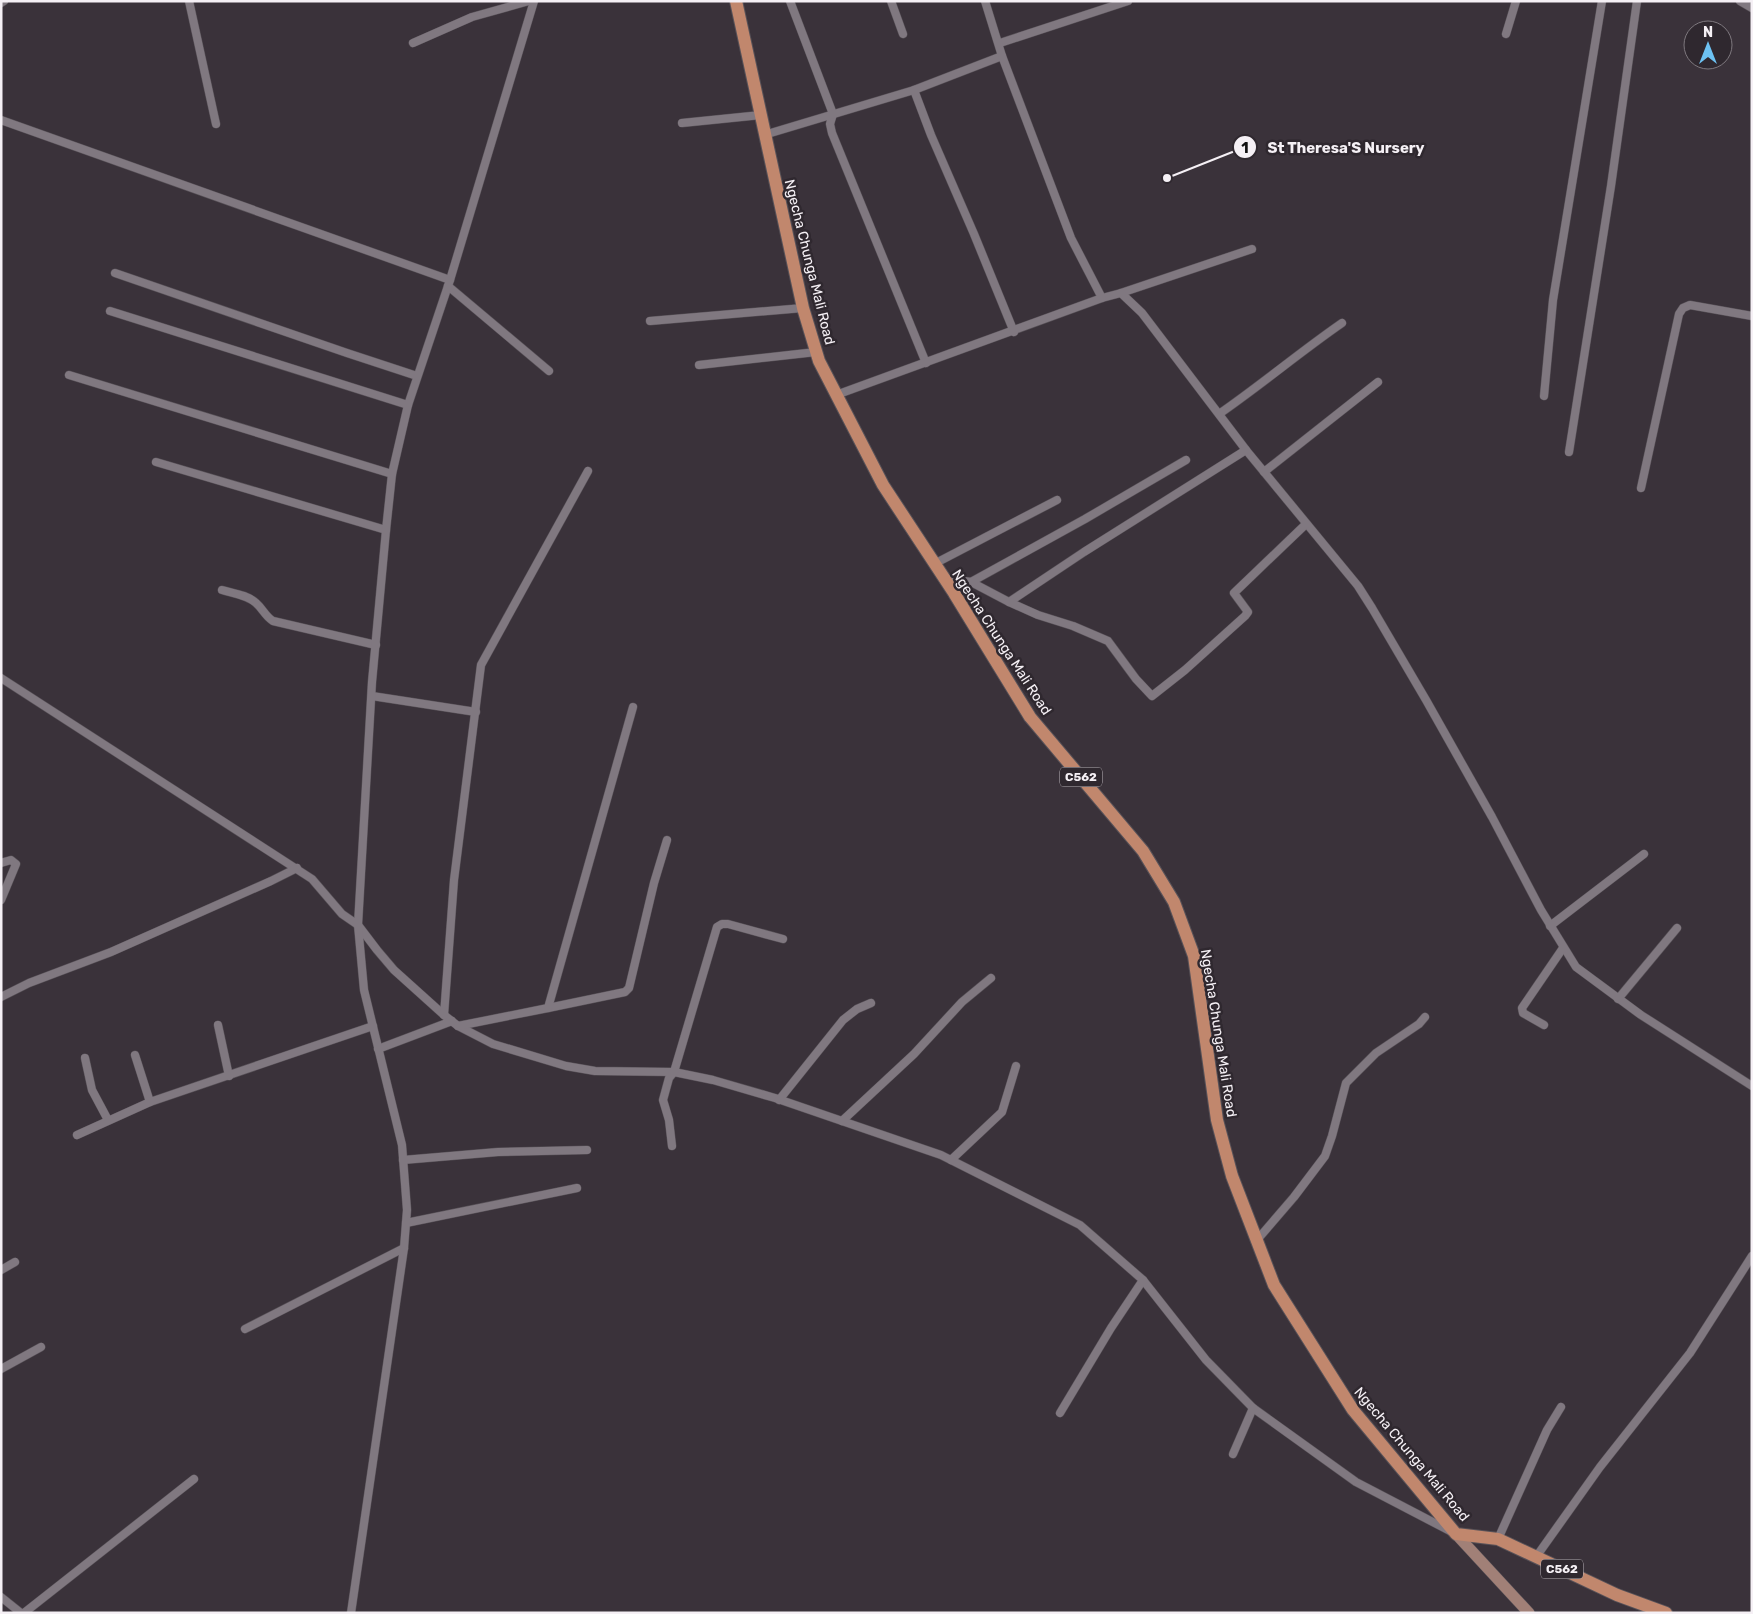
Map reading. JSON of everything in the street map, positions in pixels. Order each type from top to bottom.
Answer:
[{"type":"main road","name":"Ngecha Chunga Mali Road","points":[[736,1],[764,135],[816,352],[882,485],[1030,717],[1143,851],[1174,902],[1194,956],[1217,1120],[1232,1176],[1274,1284],[1353,1410],[1456,1534],[1498,1539],[1617,1595],[1666,1613]]},
{"type":"street","points":[[188,1],[216,124]]},
{"type":"street","points":[[413,43],[472,17],[529,1]]},
{"type":"street","points":[[351,1613],[404,1248],[407,1210],[402,1145],[364,990],[358,925],[372,696],[392,474],[408,406],[449,283],[534,1]]},
{"type":"street","points":[[790,1],[833,114],[830,124],[832,132],[926,363]]},
{"type":"street","points":[[891,1],[903,34]]},
{"type":"street","points":[[985,1],[1000,43],[1002,56],[1072,238],[1102,298]]},
{"type":"street","points":[[1000,43],[1128,1]]},
{"type":"street","points":[[1506,34],[1516,1]]},
{"type":"street","points":[[1544,396],[1553,300],[1602,1]]},
{"type":"street","points":[[1569,452],[1611,186],[1637,1]]},
{"type":"street","points":[[1740,1],[1752,8]]},
{"type":"street","points":[[764,135],[914,90],[1002,56]]},
{"type":"street","points":[[914,90],[1014,332]]},
{"type":"street","points":[[682,123],[760,116]]},
{"type":"street","points":[[1,120],[449,283],[549,371]]},
{"type":"street","points":[[836,395],[1014,332],[1102,298],[1252,249]]},
{"type":"street","points":[[115,274],[347,354],[418,376]]},
{"type":"street","points":[[1121,293],[1142,313],[1246,450],[1358,586],[1492,817],[1550,926],[1576,967],[1641,1015],[1752,1086]]},
{"type":"street","points":[[1641,488],[1679,314],[1683,308],[1690,305],[1752,316]]},
{"type":"street","points":[[650,320],[804,308]]},
{"type":"street","points":[[110,311],[408,406]]},
{"type":"street","points":[[1219,414],[1342,323]]},
{"type":"street","points":[[699,366],[816,352]]},
{"type":"street","points":[[69,375],[392,474]]},
{"type":"street","points":[[1264,472],[1378,382]]},
{"type":"street","points":[[1009,602],[1084,552],[1246,450]]},
{"type":"street","points":[[971,582],[1186,460]]},
{"type":"street","points":[[156,462],[386,530]]},
{"type":"street","points":[[444,1015],[454,880],[481,665],[588,471]]},
{"type":"street","points":[[934,564],[1057,500]]},
{"type":"street","points":[[943,578],[971,582],[1038,616],[1073,626],[1108,642],[1136,679],[1152,696],[1185,670],[1245,616],[1248,612],[1234,593],[1306,524]]},
{"type":"street","points":[[222,590],[248,598],[257,603],[267,617],[273,621],[376,645]]},
{"type":"street","points":[[1,678],[312,878],[342,914],[358,925],[394,970],[444,1015],[493,1044],[566,1066],[595,1070],[674,1072],[713,1080],[779,1100],[941,1155],[1080,1224],[1143,1280],[1206,1360],[1253,1408],[1356,1482],[1456,1534],[1529,1613]]},
{"type":"street","points":[[372,696],[476,712]]},
{"type":"street","points":[[548,1008],[633,707]]},
{"type":"street","points":[[378,1049],[455,1023],[548,1008],[627,991],[667,840]]},
{"type":"street","points":[[1550,926],[1644,854]]},
{"type":"street","points":[[1,863],[12,860],[16,864],[1,900]]},
{"type":"street","points":[[1,997],[30,983],[111,952],[272,881],[296,868]]},
{"type":"street","points":[[672,1146],[669,1120],[663,1100],[669,1078],[674,1072],[717,928],[722,924],[728,924],[784,939]]},
{"type":"street","points":[[1618,998],[1678,928]]},
{"type":"street","points":[[1544,1025],[1523,1013],[1522,1008],[1563,948]]},
{"type":"street","points":[[842,1121],[914,1054],[962,1002],[991,978]]},
{"type":"street","points":[[779,1100],[843,1020],[858,1009],[871,1003]]},
{"type":"street","points":[[1257,1240],[1294,1197],[1325,1156],[1346,1083],[1376,1053],[1411,1030],[1425,1017]]},
{"type":"street","points":[[218,1025],[229,1076]]},
{"type":"street","points":[[77,1135],[150,1102],[373,1026]]},
{"type":"street","points":[[135,1055],[150,1102]]},
{"type":"street","points":[[86,1058],[92,1090],[108,1120]]},
{"type":"street","points":[[951,1160],[1002,1112],[1016,1066]]},
{"type":"street","points":[[403,1160],[498,1152],[586,1150]]},
{"type":"street","points":[[406,1223],[577,1188]]},
{"type":"street","points":[[245,1330],[404,1248]]},
{"type":"street","points":[[1536,1557],[1600,1467],[1690,1353],[1752,1256]]},
{"type":"street","points":[[1,1270],[15,1262]]},
{"type":"street","points":[[1060,1413],[1111,1328],[1143,1280]]},
{"type":"street","points":[[1,1369],[41,1347]]},
{"type":"street","points":[[1498,1539],[1547,1430],[1561,1407]]},
{"type":"street","points":[[1233,1454],[1253,1408]]},
{"type":"street","points":[[1,1596],[22,1613],[194,1479]]},
{"type":"place","name":"St Theresa'S Nursery","points":[[1167,178]]}]
